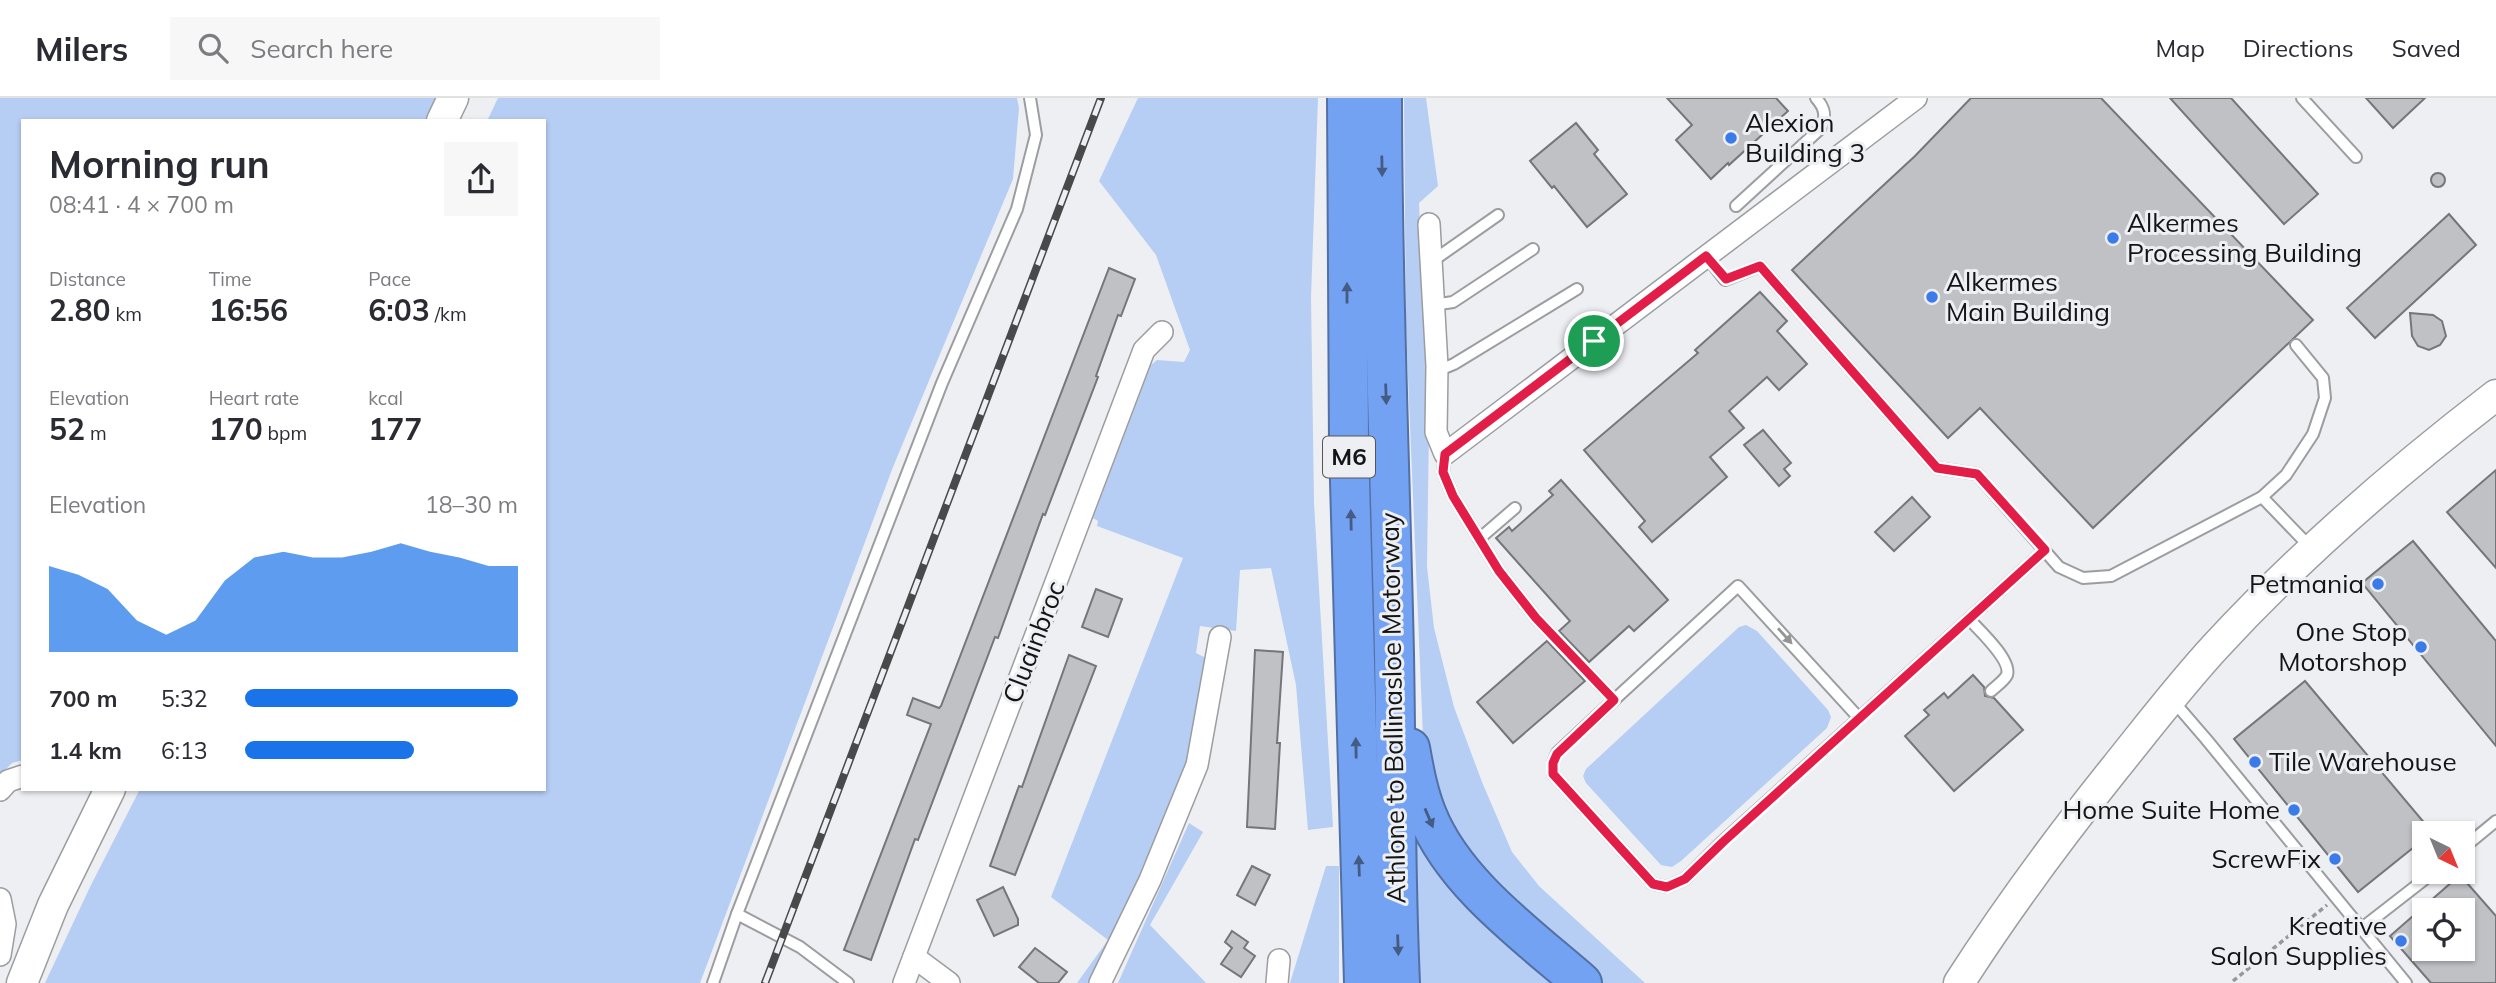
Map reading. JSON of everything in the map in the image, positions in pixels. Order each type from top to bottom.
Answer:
[{"type":"highway","name":"Athlone to Ballinasloe Motorway","points":[[1348,98],[1349,459],[1364,983]]},
{"type":"highway","name":"Athlone to Ballinasloe Motorway","points":[[1382,98],[1385,365],[1394,656],[1395,878],[1400,983]]},
{"type":"highway","points":[[1394,656],[1417,785],[1437,837],[1449,857],[1484,895],[1582,983]]},
{"type":"main road","points":[[443,119],[453,98]]},
{"type":"main road","points":[[1959,983],[2045,856],[2168,701],[2217,645],[2312,550],[2420,453],[2496,395]]},
{"type":"main road","points":[[22,983],[53,905],[106,791]]},
{"type":"street","points":[[1429,224],[1437,371],[1436,432],[1445,454],[1916,98]]},
{"type":"street","name":"Cluainbroc","points":[[904,983],[1144,350],[1162,332]]},
{"type":"street","points":[[1100,983],[1150,880],[1197,765],[1220,637]]},
{"type":"street","points":[[0,790],[8,781],[21,777]]},
{"type":"street","points":[[0,899],[5,924],[0,955]]},
{"type":"street","points":[[914,957],[949,983]]},
{"type":"street","points":[[1276,983],[1279,960]]},
{"type":"lane","points":[[713,983],[737,914],[942,383],[1017,208],[1036,135],[1030,98]]},
{"type":"lane","points":[[1737,206],[1820,129],[1824,121],[1823,105],[1816,98]]},
{"type":"lane","points":[[2302,98],[2356,156]]},
{"type":"lane","points":[[1431,262],[1498,215]]},
{"type":"lane","points":[[1433,305],[1453,302],[1533,249]]},
{"type":"lane","points":[[1706,256],[1726,279],[1760,266],[1937,468],[1977,474],[2059,567],[2083,578],[2111,576],[2262,497],[2286,475],[2313,434],[2325,398],[2323,378],[2296,345]]},
{"type":"lane","points":[[1437,371],[1454,364],[1577,289]]},
{"type":"lane","points":[[1445,454],[1443,472],[1453,496],[1499,571],[1536,618],[1614,700]]},
{"type":"lane","points":[[2262,497],[2312,550]]},
{"type":"lane","points":[[1479,539],[1515,508]]},
{"type":"lane","points":[[1859,718],[1738,586],[1557,754],[1553,763],[1553,774],[1653,884],[1667,887],[1685,879],[2045,550]]},
{"type":"lane","points":[[1969,618],[2004,658],[2008,668],[2007,677],[1991,691]]},
{"type":"lane","points":[[2168,701],[2181,710],[2206,739],[2406,983]]},
{"type":"lane","points":[[2475,838],[2496,821]]},
{"type":"lane","points":[[2362,928],[2419,884]]},
{"type":"lane","points":[[737,914],[800,947],[848,983]]},
{"type":"path","points":[[2233,981],[2337,897]]},
{"type":"shaded area","points":[[0,98],[437,98],[427,119],[21,119],[21,761],[12,763],[0,775]]},
{"type":"shaded area","points":[[498,98],[1017,98],[1019,108],[1013,179],[893,467],[700,983],[45,983],[139,791],[546,791],[546,119],[488,119]]},
{"type":"shaded area","points":[[1138,98],[1318,98],[1311,298],[1314,503],[1333,827],[1308,830],[1296,685],[1271,568],[1240,570],[1236,631],[1200,626],[1196,653],[1208,659],[1191,759],[1095,983],[1077,983],[1108,940],[1051,897],[1183,558],[1097,526],[1098,521],[1093,518],[1151,365],[1157,360],[1184,362],[1190,350],[1156,255],[1099,181]]},
{"type":"shaded area","points":[[1404,98],[1426,98],[1438,186],[1419,203],[1429,428],[1427,567],[1434,628],[1454,707],[1512,852],[1539,886],[1645,983],[1596,983],[1451,839],[1424,761],[1406,328]]},
{"type":"shaded area","points":[[1746,625],[1757,631],[1828,710],[1831,717],[1827,728],[1681,861],[1672,867],[1661,865],[1586,783],[1583,776],[1586,769],[1739,627]]},
{"type":"shaded area","points":[[1414,815],[1572,983],[1418,983]]},
{"type":"shaded area","points":[[1189,823],[1203,832],[1150,925],[1206,983],[1118,983]]},
{"type":"shaded area","points":[[1326,866],[1339,866],[1339,983],[1290,983]]},
{"type":"building","name":"Alexion Building 3","points":[[1667,98],[1776,98],[1788,111],[1711,179],[1676,140],[1692,125]]},
{"type":"building","name":"Alkermes Processing Building","points":[[1971,98],[2101,98],[2313,320],[2093,528],[1980,408],[1948,438],[1792,270],[1915,156]]},
{"type":"building","points":[[2170,98],[2231,98],[2318,194],[2284,224]]},
{"type":"building","points":[[2366,98],[2425,98],[2393,128]]},
{"type":"building","points":[[1576,123],[1598,150],[1594,154],[1627,194],[1587,227],[1530,161]]},
{"type":"building","points":[[2435,173],[2441,173],[2445,180],[2441,187],[2435,187],[2431,183],[2431,177]]},
{"type":"building","points":[[2449,214],[2476,245],[2375,338],[2347,308]]},
{"type":"building","points":[[1109,268],[1135,279],[1121,316],[1118,315],[1096,376],[1098,377],[918,840],[915,839],[871,960],[844,950],[931,724],[907,715],[913,698],[939,708],[941,706]]},
{"type":"building","points":[[1760,292],[1787,321],[1777,331],[1807,364],[1779,390],[1767,377],[1729,411],[1744,428],[1710,457],[1727,477],[1652,542],[1639,527],[1645,521],[1584,450],[1698,353],[1695,350]]},
{"type":"building","points":[[2410,313],[2433,315],[2442,321],[2446,336],[2440,345],[2429,350],[2418,346],[2412,336]]},
{"type":"building","points":[[1763,430],[1791,463],[1784,469],[1790,476],[1779,486],[1744,445]]},
{"type":"building","points":[[2496,470],[2496,568],[2447,512]]},
{"type":"building","points":[[1561,480],[1668,600],[1634,631],[1629,626],[1589,662],[1559,631],[1570,621],[1496,538],[1509,527],[1512,531],[1553,495],[1549,491]]},
{"type":"building","points":[[1912,497],[1930,517],[1894,551],[1875,532]]},
{"type":"building","points":[[2413,541],[2496,641],[2496,746],[2362,583]]},
{"type":"building","points":[[1096,589],[1122,599],[1108,637],[1082,627]]},
{"type":"building","points":[[1547,641],[1585,681],[1513,743],[1477,702]]},
{"type":"building","points":[[1255,650],[1283,652],[1275,829],[1247,827]]},
{"type":"building","points":[[1069,655],[1096,666],[1015,875],[990,866],[1019,786],[1022,787]]},
{"type":"building","points":[[1973,675],[1984,687],[1985,696],[1994,698],[2023,730],[1954,791],[1905,736],[1929,715],[1924,710],[1944,693],[1948,698]]},
{"type":"building","points":[[2305,681],[2423,821],[2412,821],[2412,849],[2358,892],[2234,739]]},
{"type":"building","points":[[1252,866],[1270,875],[1255,905],[1237,895]]},
{"type":"building","points":[[2450,884],[2468,884],[2496,916],[2496,983],[2431,983],[2390,936],[2412,917],[2412,961],[2475,961],[2475,898],[2434,898]]},
{"type":"building","points":[[1003,887],[1018,919],[1018,925],[994,936],[977,900]]},
{"type":"building","points":[[1232,931],[1248,942],[1244,948],[1255,956],[1241,977],[1221,964],[1232,948],[1225,942]]},
{"type":"building","points":[[1035,948],[1067,972],[1058,983],[1039,983],[1019,967]]},
{"type":"railway","points":[[765,983],[1101,98]]},
{"type":"place","name":"Alexion Building 3","points":[[1731,138]]},
{"type":"place","name":"Alkermes Processing Building","points":[[2113,238]]},
{"type":"place","name":"Alkermes Main Building","points":[[1932,297]]},
{"type":"place","name":"Petmania","points":[[2378,584]]},
{"type":"place","name":"One Stop Motorshop","points":[[2421,647]]},
{"type":"place","name":"Tile Warehouse","points":[[2255,762]]},
{"type":"place","name":"Home Suite Home","points":[[2294,810]]},
{"type":"place","name":"ScrewFix","points":[[2335,859]]},
{"type":"place","name":"Kreative Salon Supplies","points":[[2401,941]]},
{"type":"route","points":[[1706,256],[1726,279],[1760,266],[1937,468],[1977,474],[2045,550],[1685,879],[1667,887],[1653,884],[1553,774],[1553,763],[1557,754],[1614,700],[1536,618],[1499,571],[1453,496],[1443,472],[1445,454],[1594,341],[1706,256]]}]
